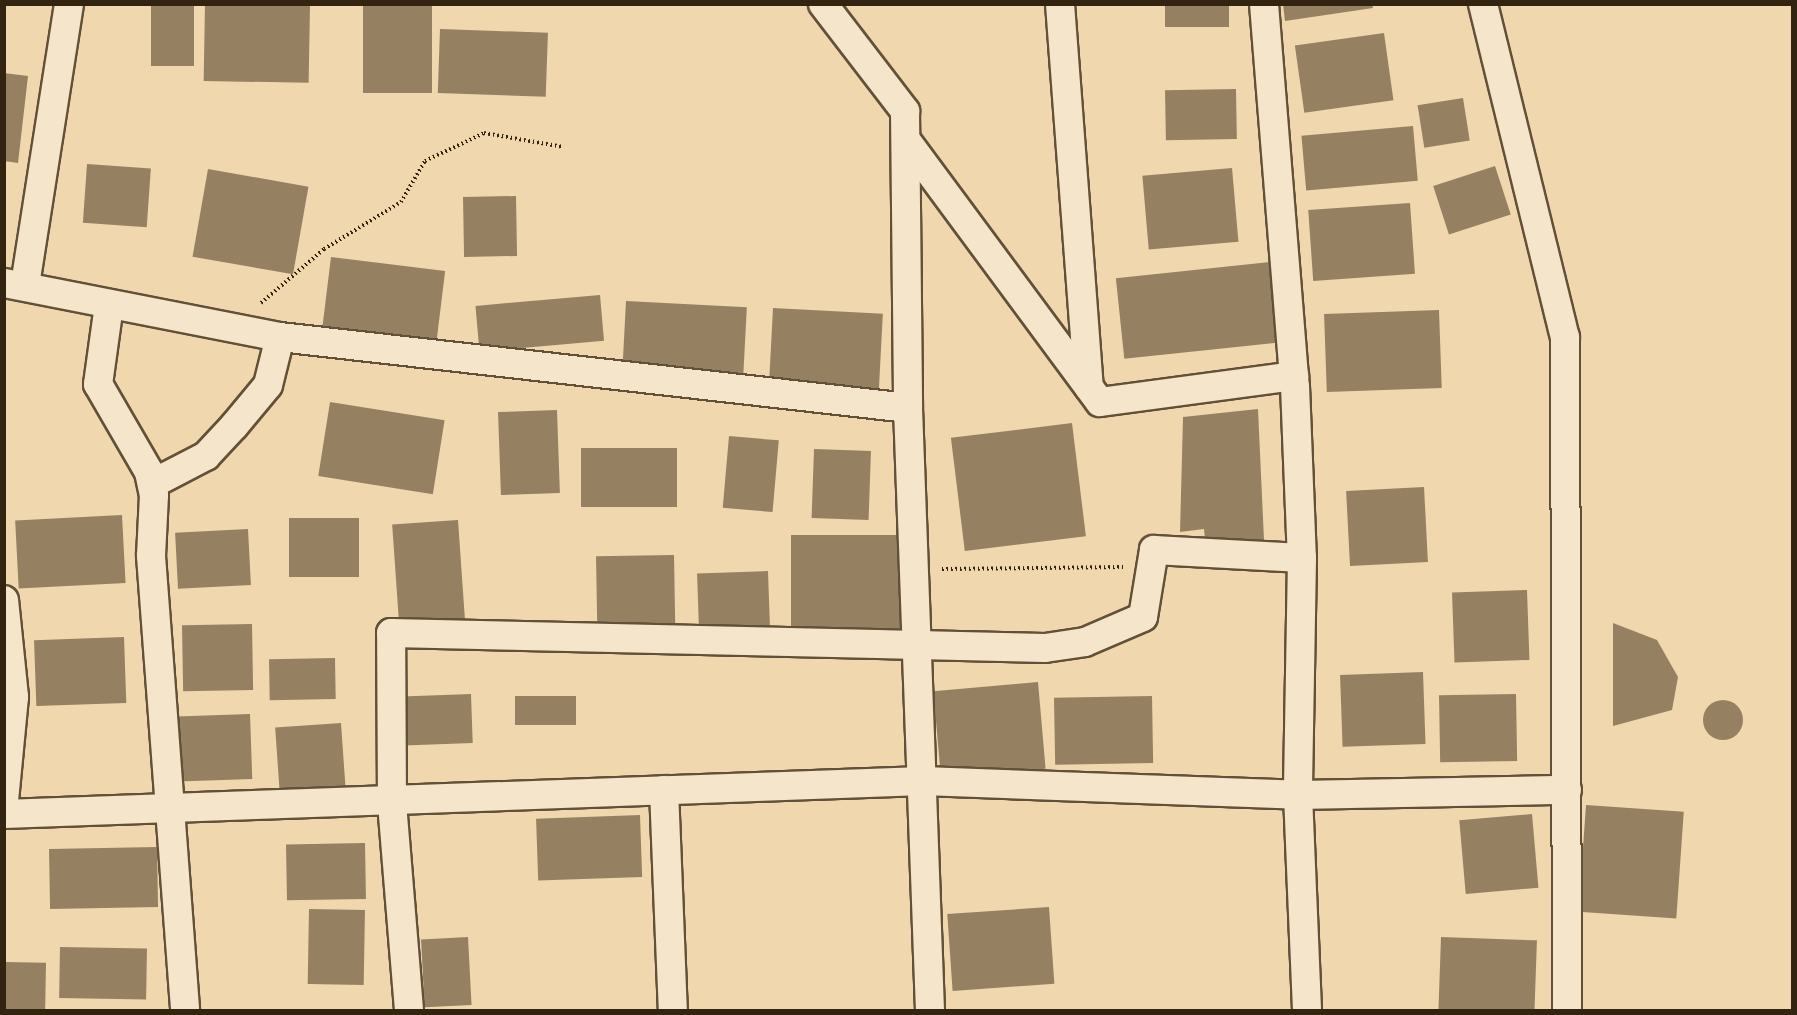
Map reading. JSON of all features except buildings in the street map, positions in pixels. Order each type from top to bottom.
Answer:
[{"type":"street","points":[[69,4],[14,284],[109,305],[280,337],[908,408]]},
{"type":"street","points":[[823,4],[905,111],[908,408],[930,1011]]},
{"type":"street","points":[[1060,4],[1089,387]]},
{"type":"street","points":[[1264,4],[1294,376],[1302,558],[1298,795],[1307,1011]]},
{"type":"street","points":[[1483,4],[1565,337],[1567,1011]]},
{"type":"street","points":[[906,140],[1100,402],[1294,376]]},
{"type":"street","points":[[109,305],[98,384],[152,484],[150,556],[167,807],[185,1011]]},
{"type":"street","points":[[152,484],[206,456],[234,426],[268,385],[280,337]]},
{"type":"street","points":[[409,1011],[392,802],[392,633],[917,641],[1045,648],[1085,642],[1143,617],[1153,567],[1154,549],[1302,558]]},
{"type":"street","points":[[4,600],[14,697],[4,800]]},
{"type":"street","points":[[4,814],[167,807],[392,802],[923,781],[1298,795],[1567,789]]},
{"type":"street","points":[[664,790],[673,1011]]},
{"type":"path","points":[[252,332],[263,297],[324,249],[401,202],[424,160],[484,133],[564,147]]},
{"type":"path","points":[[914,570],[1153,567]]}]
